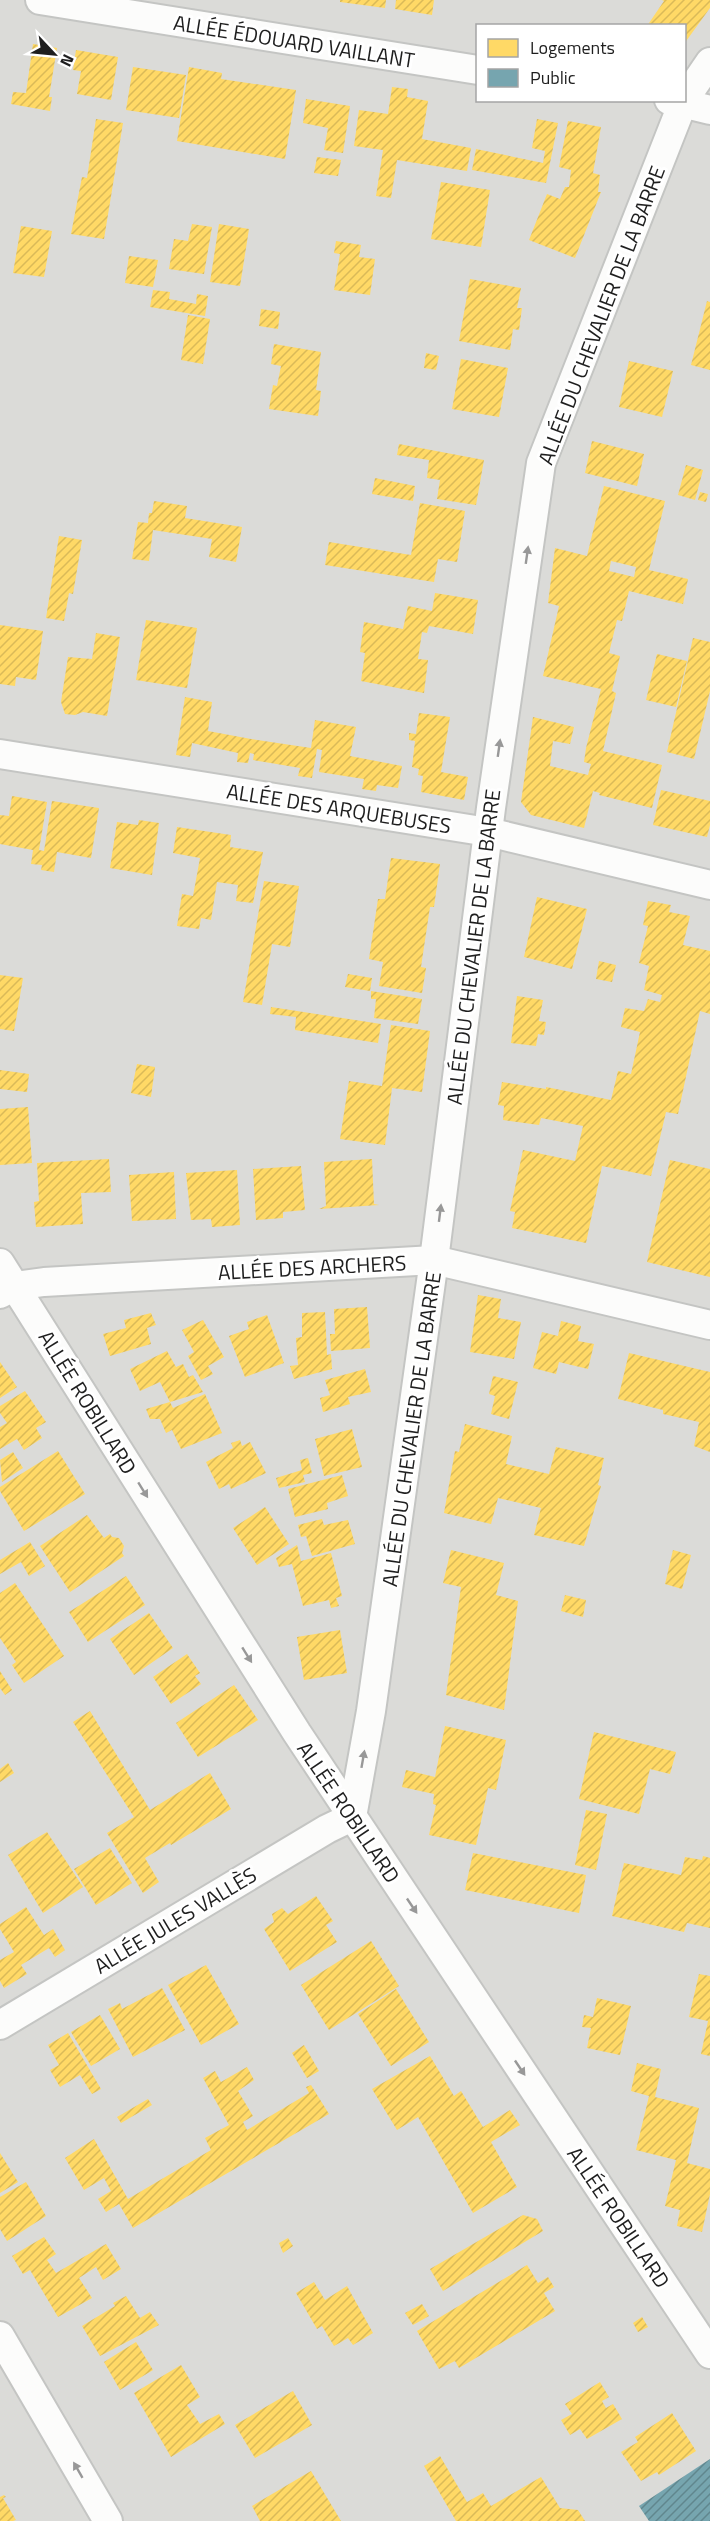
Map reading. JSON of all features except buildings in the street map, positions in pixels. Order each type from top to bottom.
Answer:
[{"type":"street","name":"ALLÉE ÉDOUARD VAILLANT","points":[[40,0],[476,70]]},
{"type":"street","name":"ALLÉE DU CHEVALIER DE LA BARRE","points":[[686,93],[710,62]]},
{"type":"street","name":"ALLÉE DU CHEVALIER DE LA BARRE","points":[[352,1817],[371,1711],[434,1260],[488,832],[541,463],[680,102]]},
{"type":"street","points":[[683,102],[710,110]]},
{"type":"street","name":"ALLÉE DES ARQUEBUSES","points":[[0,754],[488,832],[710,885]]},
{"type":"street","name":"ALLÉE DES ARCHERS","points":[[5,1281],[434,1260],[710,1325]]},
{"type":"street","name":"ALLÉE ROBILLARD","points":[[5,1281],[297,1734],[710,2354]]},
{"type":"street","name":"ALLÉE JULES VALLÈS","points":[[0,2025],[327,1828],[352,1817]]},
{"type":"street","points":[[0,2336],[108,2521]]},
{"type":"shaded area","points":[[0,0],[710,0],[710,2521],[0,2521]]}]
